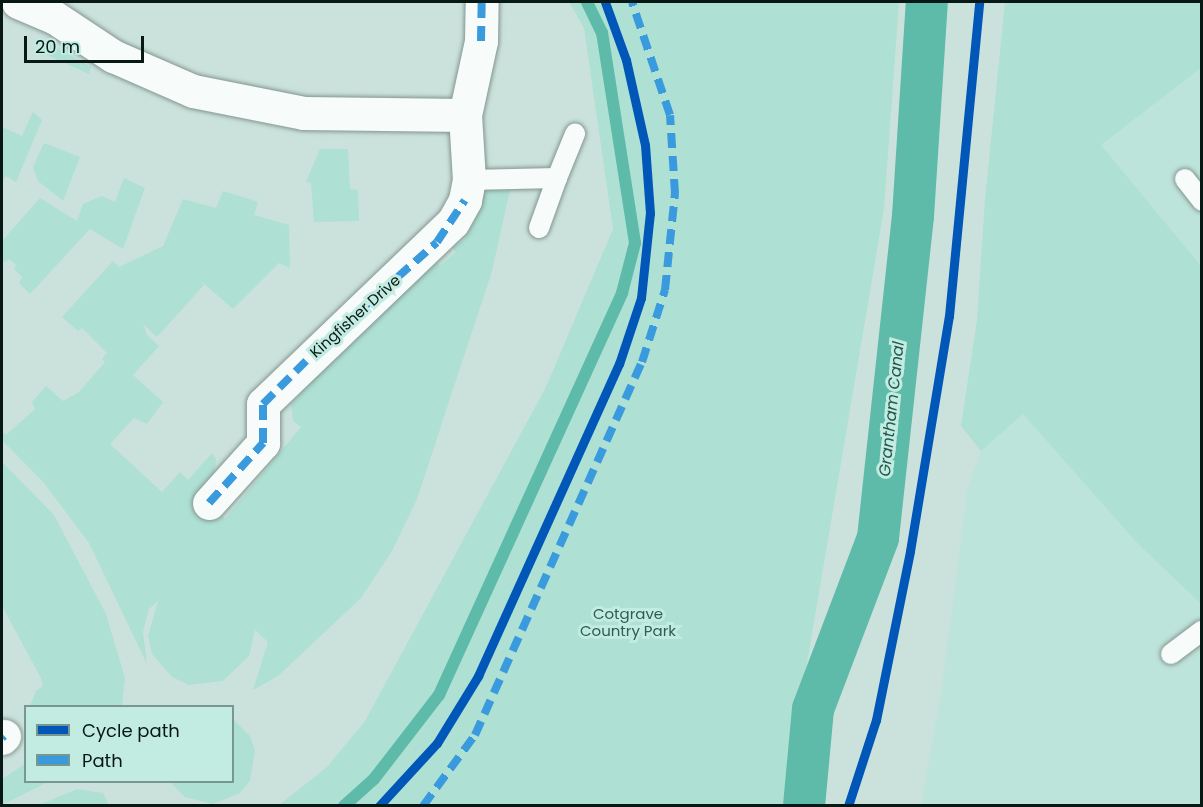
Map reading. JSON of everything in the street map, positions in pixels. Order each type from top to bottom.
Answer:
[{"type":"street","points":[[18,2],[57,9],[113,56],[193,91],[304,113],[465,115]]},
{"type":"street","name":"Kingfisher Drive","points":[[209,503],[263,443],[263,404],[329,338],[437,242],[461,207],[469,180],[465,115],[481,41],[482,2]]},
{"type":"lane","points":[[539,228],[575,135]]},
{"type":"lane","points":[[469,180],[557,178]]},
{"type":"lane","points":[[1185,179],[1202,201]]},
{"type":"lane","points":[[1171,654],[1202,631]]},
{"type":"shaded area","points":[[1201,68],[1201,266],[1101,145]]},
{"type":"shaded area","points":[[1023,414],[1138,544],[1201,604],[1201,805],[921,806],[942,686],[967,491],[981,451]]},
{"type":"green space","name":"Cotgrave Country Park","points":[[569,2],[899,2],[884,209],[783,805],[279,805],[327,767],[365,721],[546,387],[613,229],[584,28]]},
{"type":"green space","points":[[1005,2],[1201,2],[1201,68],[1101,145],[1201,266],[1201,604],[1138,544],[1023,414],[981,451],[961,426],[977,320],[985,199]]},
{"type":"green space","points":[[43,40],[91,67],[89,74],[38,51]]},
{"type":"green space","points":[[33,112],[42,120],[16,182],[6,176],[2,181],[2,127],[22,136]]},
{"type":"green space","points":[[44,143],[80,157],[63,201],[38,181],[33,167]]},
{"type":"green space","points":[[320,149],[348,149],[350,189],[358,190],[359,221],[314,222],[311,183],[306,182]]},
{"type":"green space","points":[[124,178],[145,188],[123,249],[90,229],[30,294],[19,283],[22,277],[14,269],[16,265],[9,259],[5,262],[2,259],[2,241],[40,198],[77,221],[83,204],[102,196],[115,202]]},
{"type":"green space","points":[[486,190],[510,190],[492,271],[417,499],[392,551],[361,598],[278,676],[253,690],[268,642],[255,630],[249,656],[223,681],[189,685],[172,677],[152,654],[148,636],[158,601],[149,609],[143,632],[147,664],[89,543],[44,483],[2,440],[2,432],[6,435],[35,409],[32,402],[46,386],[63,401],[79,392],[105,362],[102,359],[107,353],[82,328],[78,331],[62,317],[113,261],[119,267],[163,246],[183,199],[216,208],[223,191],[258,202],[254,215],[289,225],[290,268],[279,263],[233,309],[202,282],[204,285],[157,337],[143,324],[147,335],[159,346],[133,375],[163,402],[147,424],[134,418],[110,444],[162,492],[180,472],[188,480],[212,453],[216,459],[214,476],[200,495],[225,519],[301,427],[293,421],[291,405],[350,337],[435,259],[440,266],[456,252],[452,247],[463,241],[475,220]]},
{"type":"green space","points":[[2,462],[54,515],[106,614],[125,678],[122,705],[30,705],[36,691],[43,686],[41,678],[2,606]]},
{"type":"green space","points":[[234,720],[250,736],[255,751],[250,781],[240,793],[213,804],[185,797],[171,783],[234,783]]},
{"type":"green space","points":[[24,765],[24,783],[46,783],[2,805],[2,779]]},
{"type":"green space","points":[[77,789],[103,793],[109,805],[39,805]]},
{"type":"waterway","points":[[344,806],[374,779],[439,695],[622,293],[635,243],[602,33],[587,2]]},
{"type":"waterway","name":"Grantham Canal","points":[[804,806],[813,709],[878,538],[913,216],[927,2]]},
{"type":"marked path","points":[[481,41],[482,2]]},
{"type":"marked path","points":[[423,806],[475,735],[642,362],[665,290],[675,194],[670,115],[632,2]]},
{"type":"marked path","points":[[209,503],[263,443],[263,404],[329,338],[437,242],[465,200]]},
{"type":"cycle path","points":[[379,806],[437,743],[478,676],[619,364],[641,298],[650,213],[645,145],[626,60],[605,2]]},
{"type":"cycle path","points":[[848,806],[876,720],[910,551],[949,316],[979,2]]}]
